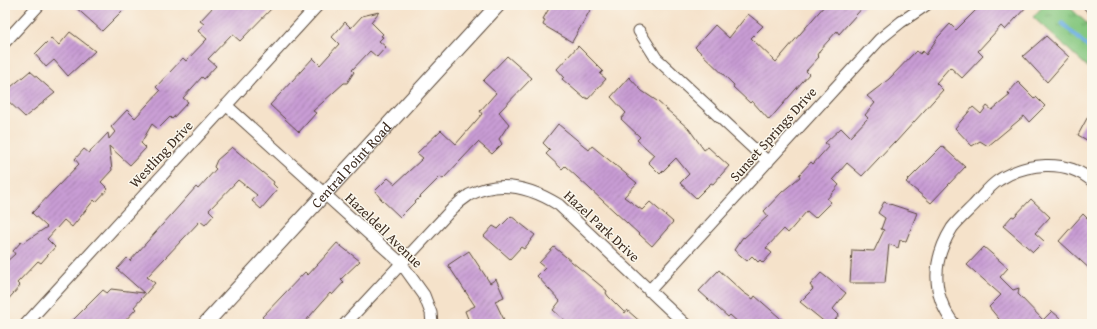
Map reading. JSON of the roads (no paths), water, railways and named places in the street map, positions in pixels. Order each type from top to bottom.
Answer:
[{"type":"street","points":[[5,42],[39,5]]},
{"type":"street","name":"Westling Drive","points":[[26,324],[318,5]]},
{"type":"street","name":"Central Point Road","points":[[205,324],[498,5]]},
{"type":"street","name":"Sunset Springs Drive","points":[[649,291],[880,39],[926,5]]},
{"type":"street","points":[[1089,5],[1092,8]]},
{"type":"street","points":[[639,31],[656,58],[768,162]]},
{"type":"street","name":"Hazeldell Avenue","points":[[226,105],[401,263],[424,295],[431,313],[432,324]]},
{"type":"street","points":[[954,324],[945,311],[939,296],[937,264],[942,247],[953,227],[997,181],[1015,170],[1034,166],[1055,166],[1074,170],[1092,181]]},
{"type":"street","name":"Hazel Park Drive","points":[[345,324],[452,209],[469,195],[484,190],[505,187],[523,188],[541,194],[559,205],[685,324]]},
{"type":"waterway","points":[[1062,23],[1092,51]]}]
